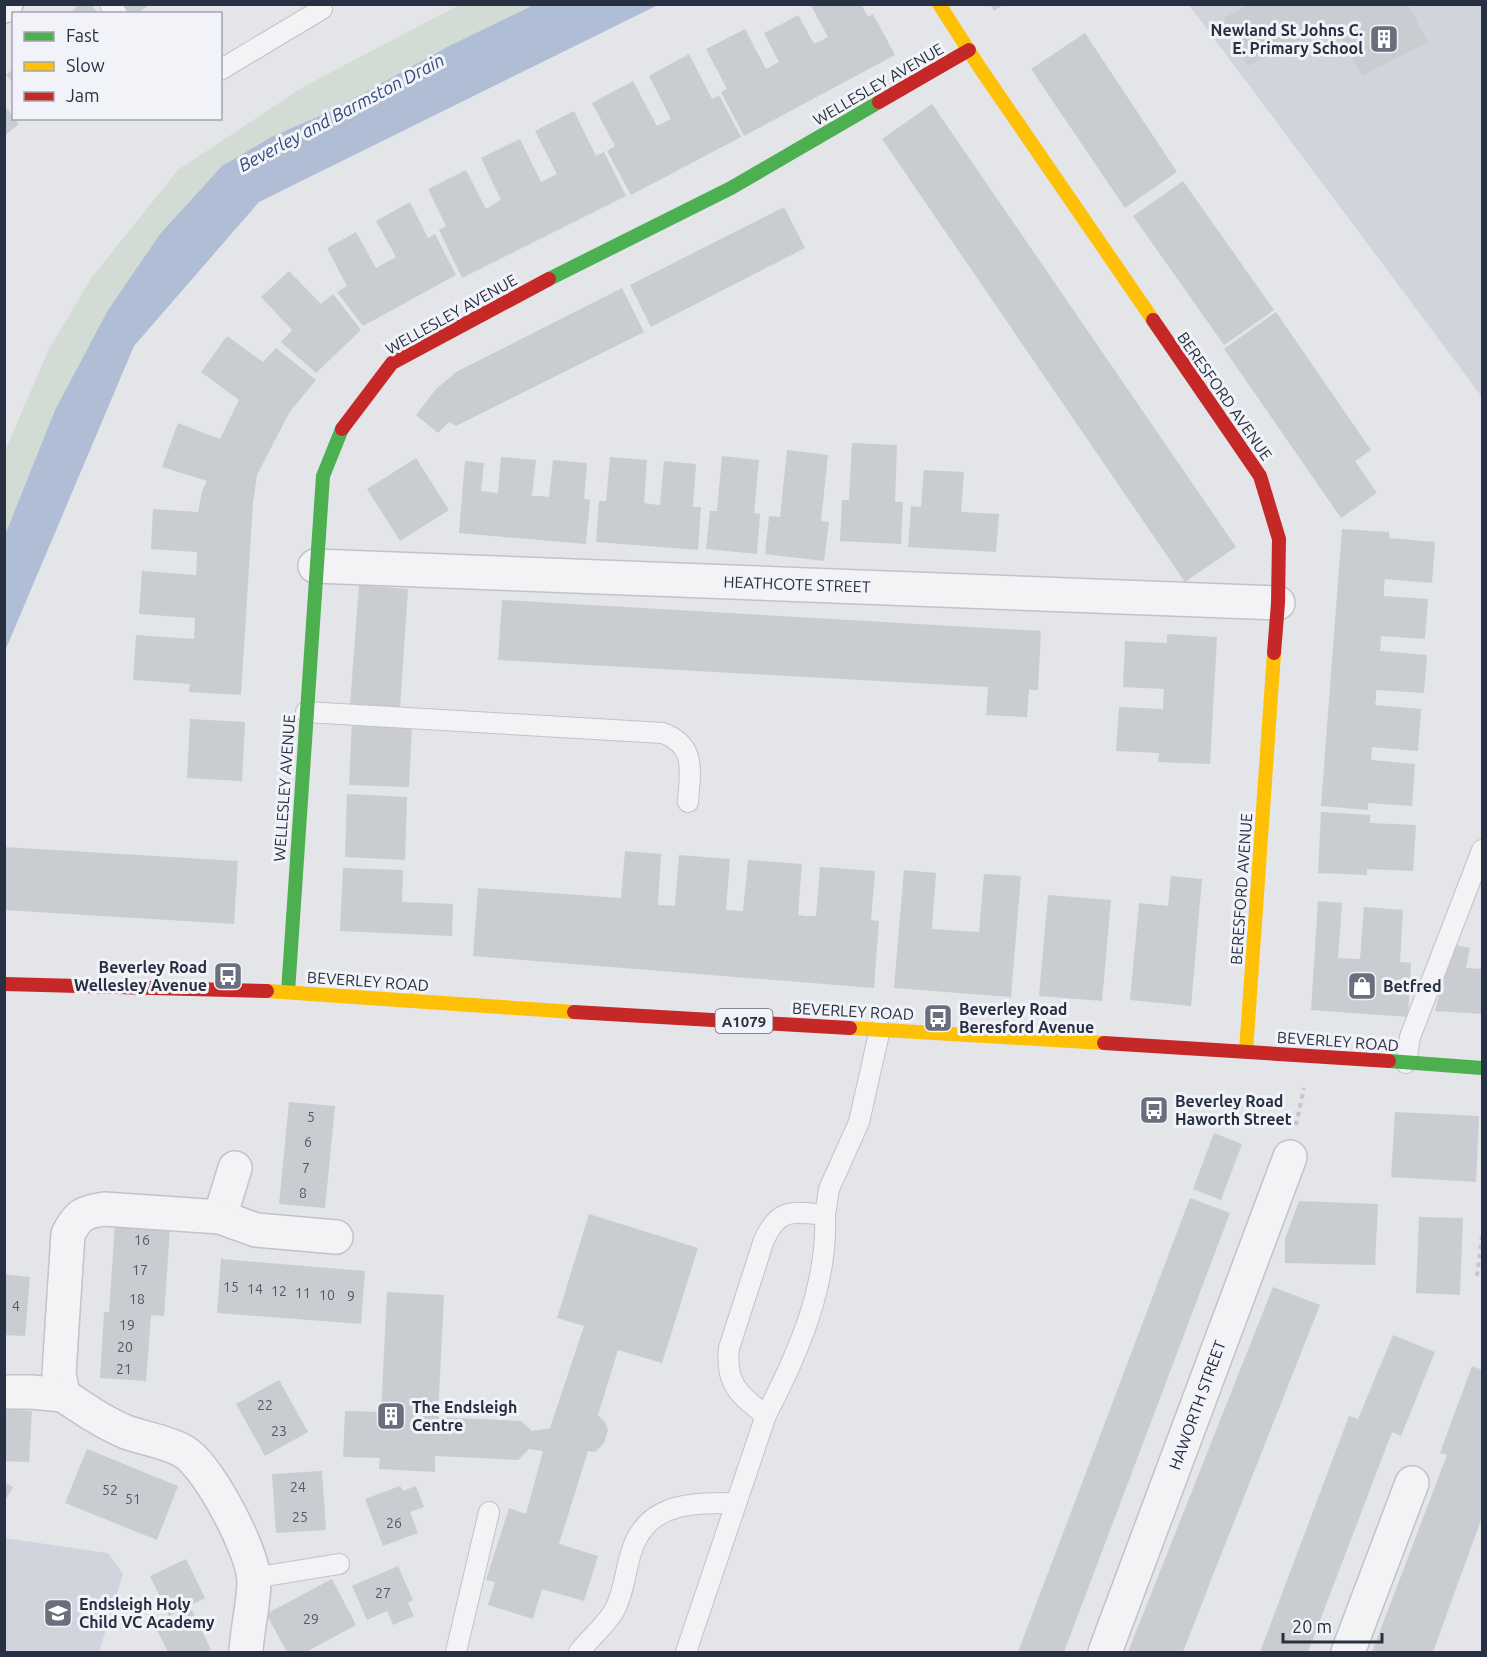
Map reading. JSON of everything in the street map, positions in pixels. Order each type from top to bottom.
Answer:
[{"type":"street","name":"BERESFORD AVENUE","points":[[939,4],[980,69],[1260,476],[1279,539],[1278,603],[1246,1051]]},
{"type":"street","name":"WELLESLEY AVENUE","points":[[288,992],[315,566],[323,476],[344,425],[392,363],[540,283],[731,188],[969,50]]},
{"type":"street","name":"HEATHCOTE STREET","points":[[315,566],[1278,603]]},
{"type":"street","name":"BEVERLEY ROAD","points":[[4,984],[288,992],[1310,1055],[1482,1068]]},
{"type":"street","name":"HAWORTH STREET","points":[[1106,1653],[1290,1158]]},
{"type":"street","points":[[220,1218],[235,1168]]},
{"type":"street","points":[[63,1395],[59,1373],[68,1234],[76,1219],[88,1211],[104,1209],[220,1218],[256,1230],[336,1237]]},
{"type":"street","points":[[4,1392],[63,1395],[126,1432],[166,1444],[191,1456],[207,1474],[222,1500],[247,1553],[254,1578],[252,1608],[246,1636],[246,1653]]},
{"type":"street","points":[[1348,1653],[1412,1483]]},
{"type":"lane","points":[[222,69],[324,6]]},
{"type":"lane","points":[[306,712],[663,734],[672,737],[687,752],[691,766],[688,802]]},
{"type":"lane","points":[[1406,1063],[1410,1037],[1482,850]]},
{"type":"lane","points":[[686,1653],[766,1415],[793,1362],[812,1306],[826,1238],[825,1215],[829,1189],[859,1122],[880,1029]]},
{"type":"lane","points":[[766,1415],[739,1394],[730,1378],[729,1348],[771,1224],[782,1215],[798,1213],[825,1215]]},
{"type":"lane","points":[[579,1653],[615,1609],[624,1586],[631,1553],[638,1535],[647,1523],[658,1514],[677,1507],[736,1503]]},
{"type":"lane","points":[[456,1653],[489,1512]]},
{"type":"lane","points":[[254,1578],[339,1564]]},
{"type":"path","points":[[1290,1158],[1310,1055]]},
{"type":"path","points":[[1478,1276],[1482,1236]]},
{"type":"shaded area","points":[[459,5],[536,5],[447,47],[331,111],[273,136],[160,234],[108,310],[55,410],[5,535],[5,451],[49,349],[92,277],[178,170],[303,87]]},
{"type":"shaded area","points":[[1189,5],[1482,5],[1482,397]]},
{"type":"shaded area","name":"Endsleigh Holy Child VC Academy","points":[[4,1538],[108,1553],[123,1574],[99,1652],[5,1652]]},
{"type":"water","name":"Beverley and Barmston Drain","points":[[536,4],[658,5],[259,202],[134,346],[5,651],[5,535],[55,410],[108,310],[160,234],[222,166],[273,136],[331,111],[447,47]]},
{"type":"building","points":[[79,4],[90,4],[97,12],[72,12]]},
{"type":"building","points":[[121,4],[151,4],[139,12],[125,12]]},
{"type":"building","points":[[810,4],[861,4],[868,17],[873,14],[895,55],[744,136],[721,92],[727,89],[706,49],[745,29],[766,69],[779,62],[764,33],[798,15],[814,44],[828,37]]},
{"type":"building","points":[[990,4],[1004,4],[994,11]]},
{"type":"building","name":"Newland St Johns C. E. Primary School","points":[[1248,5],[1408,5],[1428,42],[1362,76],[1337,30],[1326,36],[1321,28],[1248,66],[1223,18]]},
{"type":"building","points":[[1085,33],[1177,172],[1125,208],[1031,69]]},
{"type":"building","points":[[689,54],[712,99],[719,95],[741,137],[631,195],[607,151],[615,146],[592,103],[633,81],[657,126],[671,119],[649,76]]},
{"type":"building","points":[[12,70],[12,81],[6,75]]},
{"type":"building","points":[[932,104],[1236,547],[1185,582],[882,139]]},
{"type":"building","points":[[4,105],[12,115],[12,120],[16,120],[19,124],[4,136]]},
{"type":"building","points":[[574,111],[596,156],[604,152],[626,196],[462,278],[439,230],[446,226],[428,189],[466,170],[486,209],[501,200],[481,158],[520,139],[541,182],[557,174],[535,131]]},
{"type":"building","points":[[1183,181],[1274,310],[1224,345],[1133,216]]},
{"type":"building","points":[[410,202],[428,238],[435,234],[456,275],[363,326],[337,292],[347,286],[327,248],[356,232],[376,268],[387,262],[396,257],[376,221]]},
{"type":"building","points":[[784,207],[805,248],[651,327],[630,285]]},
{"type":"building","points":[[289,271],[321,304],[333,294],[361,330],[316,373],[281,342],[292,330],[261,297]]},
{"type":"building","points":[[622,288],[644,332],[456,426],[449,422],[438,433],[416,415],[436,389],[456,372]]},
{"type":"building","points":[[1276,312],[1371,450],[1355,461],[1377,493],[1341,518],[1224,349]]},
{"type":"building","points":[[227,336],[263,362],[276,348],[316,380],[289,413],[257,475],[253,503],[241,695],[189,692],[190,684],[133,680],[136,635],[194,639],[195,618],[139,614],[142,571],[196,575],[197,552],[151,549],[153,509],[198,512],[207,481],[162,467],[178,423],[220,439],[239,400],[201,372]]},
{"type":"building","points":[[852,443],[897,445],[895,502],[903,502],[901,544],[840,541],[842,500],[849,500]]},
{"type":"building","points":[[787,450],[828,455],[821,521],[829,522],[824,561],[765,554],[769,516],[780,517]]},
{"type":"building","points":[[722,456],[759,460],[754,513],[760,514],[757,554],[706,549],[710,511],[717,511]]},
{"type":"building","points":[[501,457],[536,460],[532,496],[549,497],[553,460],[587,463],[584,499],[590,500],[586,544],[459,533],[465,461],[484,463],[481,491],[498,493]]},
{"type":"building","points":[[610,457],[647,460],[644,503],[660,505],[664,461],[696,464],[693,507],[701,507],[698,550],[596,542],[599,501],[606,501]]},
{"type":"building","points":[[416,458],[449,510],[400,541],[367,489]]},
{"type":"building","points":[[924,470],[964,472],[961,512],[999,514],[996,552],[908,547],[911,506],[921,507]]},
{"type":"building","points":[[1342,529],[1389,532],[1389,538],[1435,542],[1432,583],[1385,579],[1384,588],[1384,596],[1428,599],[1425,639],[1381,636],[1380,651],[1427,655],[1424,693],[1376,690],[1375,705],[1421,709],[1418,751],[1372,747],[1371,760],[1415,764],[1412,806],[1368,803],[1368,810],[1321,806]]},
{"type":"building","points":[[359,585],[408,589],[400,709],[350,705]]},
{"type":"building","points":[[502,600],[1041,631],[1038,690],[1029,690],[1027,717],[986,715],[988,687],[498,660]]},
{"type":"building","points":[[1167,634],[1217,637],[1210,764],[1158,762],[1159,753],[1116,751],[1119,707],[1163,709],[1164,689],[1123,687],[1125,641],[1167,643]]},
{"type":"building","points":[[190,719],[245,722],[242,781],[187,778]]},
{"type":"building","points":[[352,721],[412,724],[409,787],[349,785]]},
{"type":"building","points":[[347,794],[407,797],[405,860],[345,857]]},
{"type":"building","points":[[1321,812],[1370,815],[1370,823],[1416,825],[1413,871],[1367,869],[1367,875],[1318,873]]},
{"type":"building","points":[[4,847],[238,861],[234,924],[4,910]]},
{"type":"building","points":[[625,851],[661,854],[658,905],[675,906],[679,855],[730,859],[726,910],[743,911],[748,860],[802,864],[798,915],[805,916],[816,916],[820,867],[875,871],[871,920],[879,921],[874,988],[473,956],[478,888],[621,898]]},
{"type":"building","points":[[343,868],[403,870],[402,902],[453,904],[452,936],[340,931]]},
{"type":"building","points":[[904,870],[936,873],[932,929],[979,932],[984,874],[1021,876],[1011,997],[894,988]]},
{"type":"building","points":[[1171,876],[1202,879],[1191,1006],[1130,1000],[1139,903],[1168,906]]},
{"type":"building","points":[[1048,895],[1111,900],[1102,1001],[1039,996]]},
{"type":"building","points":[[1318,901],[1342,903],[1338,958],[1360,959],[1364,907],[1403,910],[1400,962],[1411,963],[1408,1017],[1311,1010]]},
{"type":"building","points":[[1451,944],[1470,948],[1466,968],[1482,969],[1482,1014],[1435,1011]]},
{"type":"building","points":[[289,1102],[335,1106],[325,1208],[279,1204]]},
{"type":"building","points":[[1395,1112],[1479,1116],[1476,1182],[1391,1177]]},
{"type":"building","points":[[1214,1133],[1242,1144],[1221,1200],[1193,1189]]},
{"type":"building","points":[[1190,1198],[1230,1213],[1064,1652],[1018,1652]]},
{"type":"building","points":[[1299,1201],[1378,1204],[1375,1265],[1285,1263],[1285,1239]]},
{"type":"building","name":"The Endsleigh Centre","points":[[589,1214],[698,1248],[662,1363],[618,1350],[598,1415],[605,1422],[608,1430],[604,1443],[595,1452],[588,1451],[559,1544],[598,1556],[584,1601],[542,1589],[533,1619],[488,1605],[495,1582],[486,1580],[509,1508],[526,1514],[543,1451],[529,1449],[518,1460],[435,1456],[435,1472],[379,1469],[380,1458],[343,1457],[345,1411],[381,1412],[387,1292],[444,1295],[438,1417],[521,1421],[532,1431],[550,1428],[584,1326],[557,1318]]},
{"type":"building","points":[[1419,1217],[1463,1218],[1460,1295],[1416,1293]]},
{"type":"building","points":[[115,1223],[170,1227],[164,1316],[151,1315],[146,1381],[100,1378],[104,1312],[109,1312]]},
{"type":"building","points":[[221,1259],[365,1271],[361,1324],[217,1313]]},
{"type":"building","points":[[4,1274],[30,1277],[25,1336],[4,1335]]},
{"type":"building","points":[[1273,1287],[1320,1305],[1183,1652],[1128,1652]]},
{"type":"building","points":[[1393,1335],[1435,1352],[1401,1436],[1392,1432],[1308,1652],[1260,1652],[1349,1416],[1358,1419]]},
{"type":"building","points":[[1472,1366],[1482,1370],[1482,1517],[1433,1652],[1372,1652],[1447,1455],[1440,1453]]},
{"type":"building","points":[[279,1380],[308,1432],[265,1456],[236,1404]]},
{"type":"building","points":[[4,1409],[32,1411],[29,1462],[4,1461]]},
{"type":"building","points":[[87,1449],[178,1486],[157,1540],[65,1503]]},
{"type":"building","points":[[322,1471],[326,1530],[276,1533],[272,1474]]},
{"type":"building","points":[[4,1482],[13,1487],[4,1503]]},
{"type":"building","points":[[400,1486],[403,1491],[416,1486],[424,1507],[410,1512],[418,1533],[383,1546],[365,1499]]},
{"type":"building","points":[[186,1559],[205,1598],[169,1616],[150,1576]]},
{"type":"building","points":[[398,1566],[413,1600],[408,1603],[414,1616],[393,1625],[387,1611],[367,1620],[352,1586]]},
{"type":"building","points":[[332,1579],[356,1625],[306,1652],[287,1652],[266,1614]]},
{"type":"building","points":[[192,1610],[211,1650],[168,1652],[156,1628]]},
{"type":"traffic: fast","points":[[549,279],[731,188],[879,102]]},
{"type":"traffic: fast","points":[[288,992],[323,476],[342,429]]},
{"type":"traffic: fast","points":[[1389,1061],[1482,1068]]},
{"type":"traffic: slow","points":[[939,4],[980,68],[1153,320]]},
{"type":"traffic: slow","points":[[1246,1051],[1274,653]]},
{"type":"traffic: slow","points":[[267,991],[574,1012]]},
{"type":"traffic: slow","points":[[850,1028],[1104,1043]]},
{"type":"traffic: jam","points":[[879,102],[969,50]]},
{"type":"traffic: jam","points":[[342,429],[392,363],[549,279]]},
{"type":"traffic: jam","points":[[1153,320],[1260,476],[1279,539],[1278,603],[1274,653]]},
{"type":"traffic: jam","points":[[4,984],[267,991]]},
{"type":"traffic: jam","points":[[574,1012],[850,1028]]},
{"type":"traffic: jam","points":[[1104,1043],[1389,1061]]},
{"type":"place","name":"Newland St Johns C. E. Primary School","points":[[1384,39]]},
{"type":"place","name":"Beverley Road Wellesley Avenue","points":[[228,976]]},
{"type":"place","name":"Betfred","points":[[1362,986]]},
{"type":"place","name":"Beverley Road Beresford Avenue","points":[[938,1018]]},
{"type":"place","name":"Beverley Road Haworth Street","points":[[1154,1110]]},
{"type":"place","name":"The Endsleigh Centre","points":[[391,1416]]},
{"type":"place","name":"Endsleigh Holy Child VC Academy","points":[[58,1613]]}]
